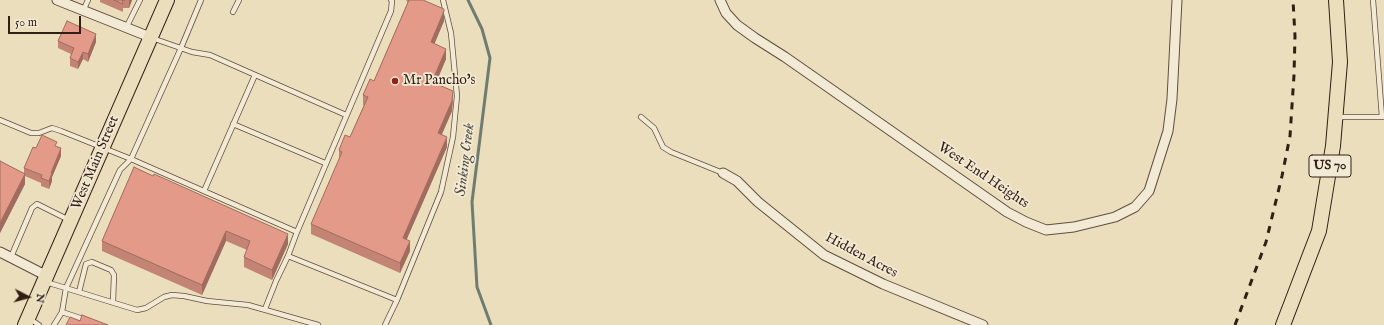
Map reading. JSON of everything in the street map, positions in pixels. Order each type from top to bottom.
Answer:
[{"type":"main road","name":"West Main Street","points":[[31,323],[46,278],[167,0]]},
{"type":"main road","name":"US 70","points":[[1283,325],[1319,230],[1333,146],[1340,62],[1336,0]]},
{"type":"street","points":[[57,0],[150,37]]},
{"type":"street","name":"West End Heights","points":[[720,0],[726,13],[737,26],[785,57],[1007,212],[1046,230],[1074,227],[1115,217],[1135,207],[1148,191],[1168,131],[1172,99],[1177,0]]},
{"type":"street","name":"Hidden Acres","points":[[723,173],[738,181],[758,202],[824,255],[883,284],[983,325]]},
{"type":"street","points":[[0,252],[46,278]]},
{"type":"lane","points":[[83,11],[88,0]]},
{"type":"lane","points":[[126,28],[140,0]]},
{"type":"lane","points":[[54,325],[62,312],[66,288],[120,170],[131,159],[201,0]]},
{"type":"lane","points":[[233,12],[239,0]]},
{"type":"lane","points":[[265,309],[325,163],[391,11],[391,0]]},
{"type":"lane","points":[[385,325],[397,300],[441,192],[453,137],[457,96],[451,33],[443,0]]},
{"type":"lane","points":[[1336,117],[1383,117],[1374,0]]},
{"type":"lane","points":[[150,37],[181,48],[210,55],[346,115]]},
{"type":"lane","points":[[204,192],[255,75]]},
{"type":"lane","points":[[641,117],[654,128],[663,147],[671,152],[723,173]]},
{"type":"lane","points":[[0,120],[31,133],[39,133],[52,128],[131,159],[297,232]]},
{"type":"lane","points":[[233,124],[325,163]]},
{"type":"lane","points":[[11,257],[32,208],[37,204],[71,221]]},
{"type":"lane","points":[[288,256],[397,300]]},
{"type":"lane","points":[[79,292],[86,264],[92,262],[111,270],[114,275],[113,302]]},
{"type":"lane","points":[[46,278],[66,288],[137,310],[146,308],[164,297],[172,295],[207,301],[248,305],[318,325]]},
{"type":"lane","points":[[62,312],[94,323]]},
{"type":"building","points":[[114,0],[122,0],[123,4]]},
{"type":"building","points":[[409,0],[423,0],[444,9],[431,42],[446,49],[432,82],[453,91],[452,101],[438,133],[447,137],[403,238],[410,241],[400,263],[311,224],[342,152],[339,150],[345,135],[350,137],[368,97],[363,95],[370,79],[374,81]]},
{"type":"building","points":[[67,21],[96,34],[88,54],[83,52],[78,62],[70,58],[74,48],[58,41]]},
{"type":"building","points":[[42,135],[57,142],[55,146],[61,148],[49,181],[41,178],[42,175],[24,168],[33,147],[36,148]]},
{"type":"building","points":[[0,161],[25,174],[0,223]]},
{"type":"building","points":[[134,167],[153,176],[154,174],[288,234],[272,270],[244,257],[250,241],[226,231],[202,285],[102,241]]},
{"type":"building","points":[[82,315],[108,325],[66,325],[70,317],[80,321]]},
{"type":"waterway","name":"Sinking Creek","points":[[468,0],[482,29],[490,58],[472,202],[477,287],[491,325]]},
{"type":"railway","points":[[1235,325],[1266,242],[1290,136],[1295,36],[1293,0]]},
{"type":"place","name":"Mr Pancho's","points":[[395,81]]}]
